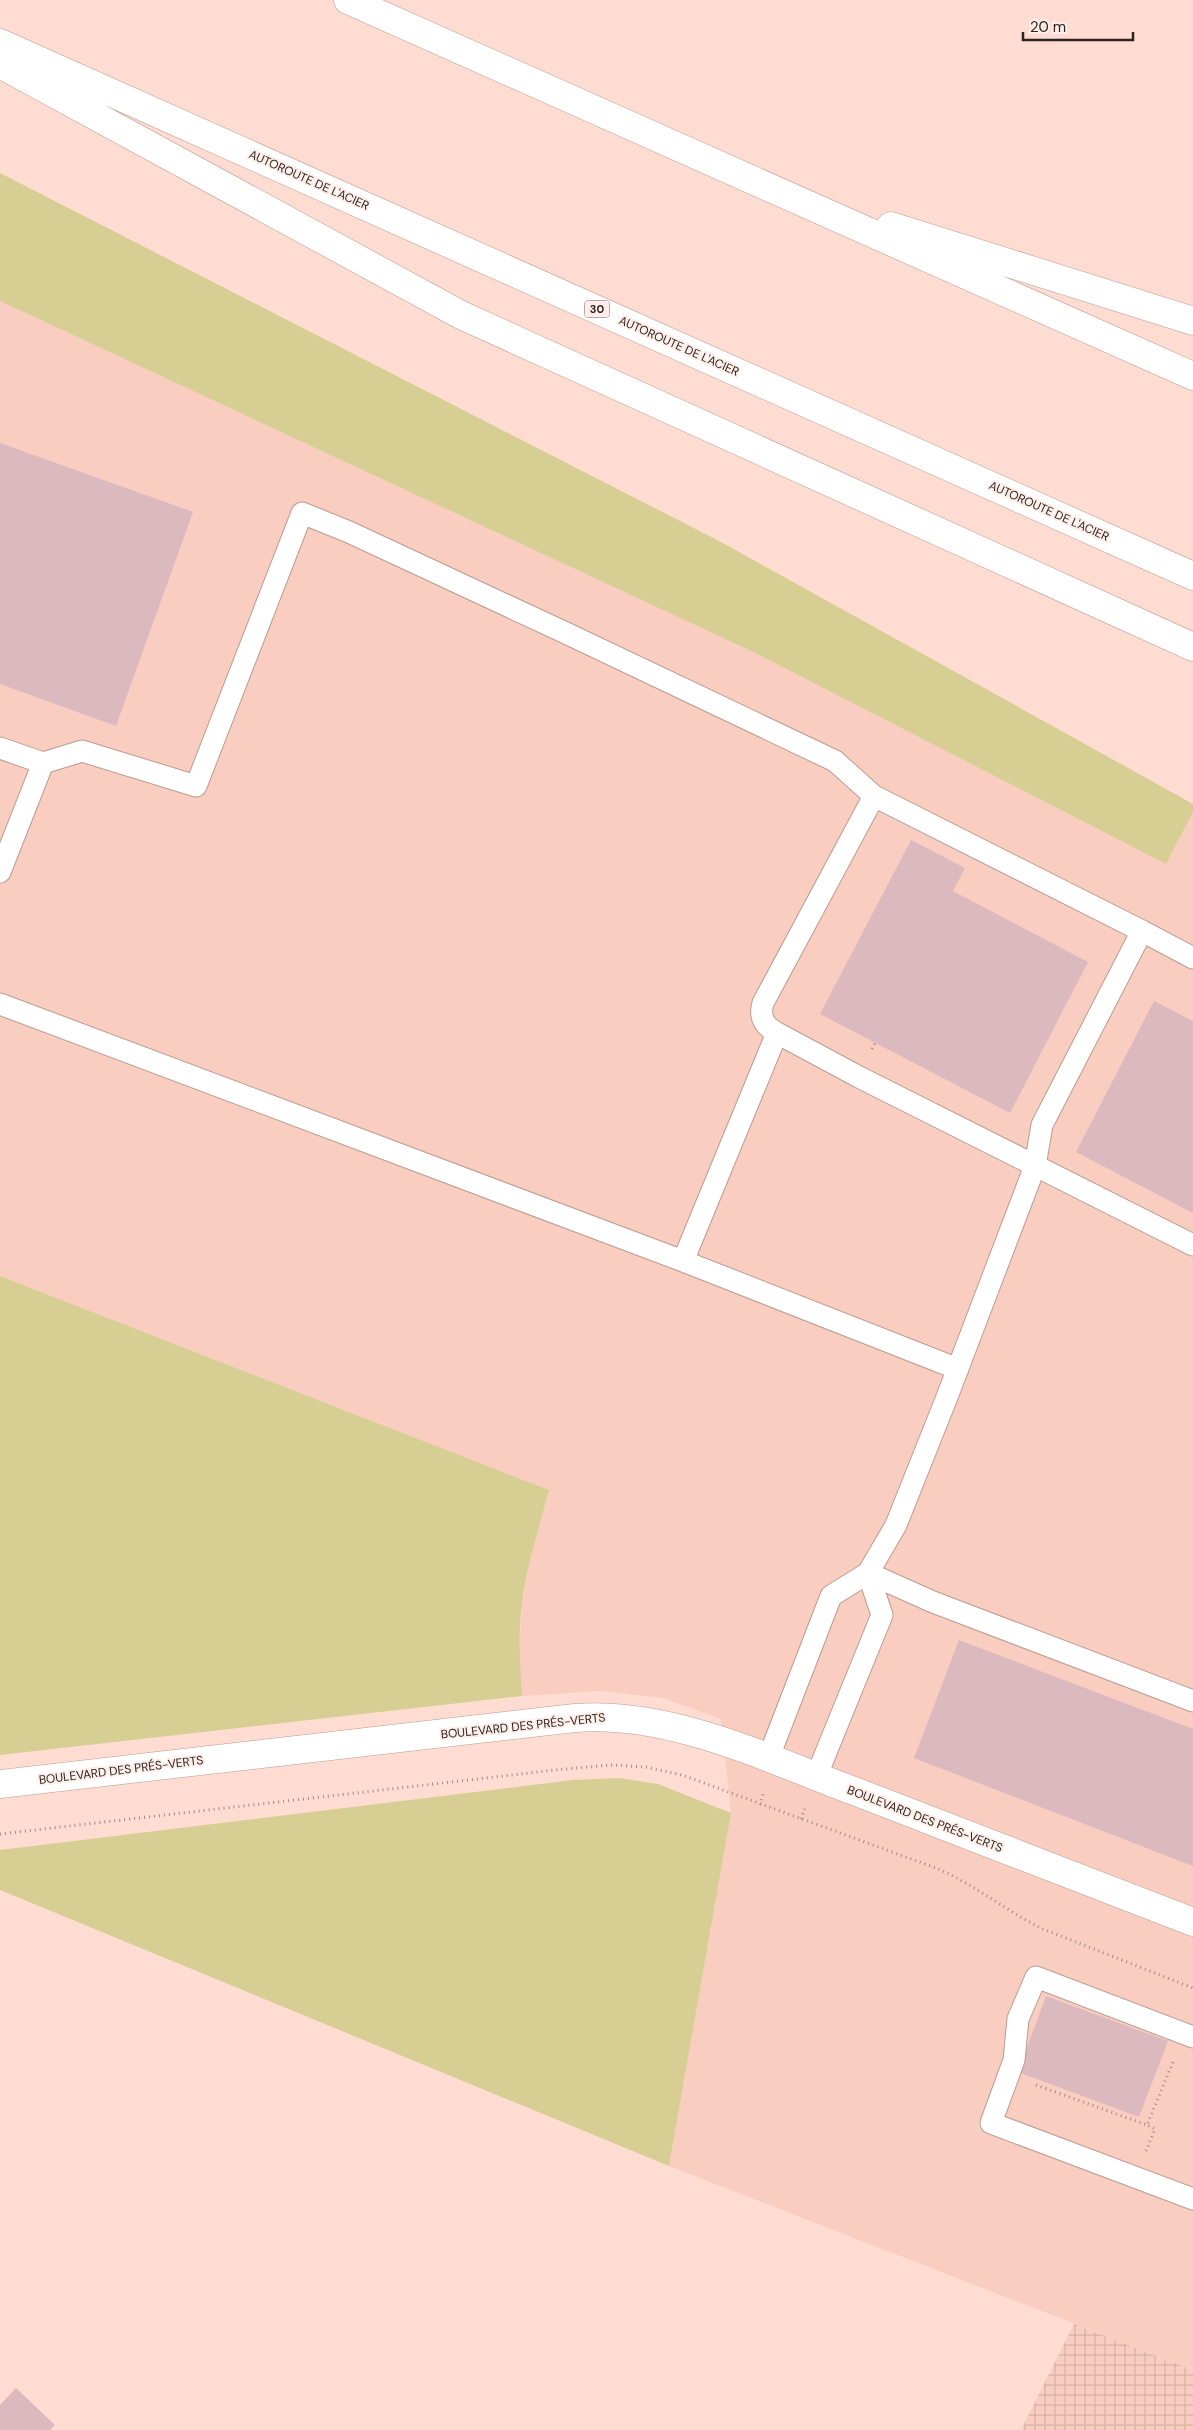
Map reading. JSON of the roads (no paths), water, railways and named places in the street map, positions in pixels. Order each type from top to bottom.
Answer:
[{"type":"main road","points":[[348,0],[1193,376]]},
{"type":"main road","name":"AUTOROUTE DE L'ACIER","points":[[0,43],[1193,576]]},
{"type":"main road","points":[[0,64],[461,315],[1193,647]]},
{"type":"main road","points":[[775,190],[1193,321]]},
{"type":"main road","name":"BOULEVARD DES PRÉS-VERTS","points":[[0,1784],[597,1717],[626,1718],[663,1724],[768,1759],[1193,1922]]},
{"type":"lane","points":[[0,748],[43,763],[82,751],[196,786],[302,513],[348,532],[551,626],[835,761],[874,796],[1193,958]]},
{"type":"lane","points":[[0,872],[43,763]]},
{"type":"lane","points":[[874,796],[763,1003],[761,1016],[764,1022],[777,1033],[1193,1246]]},
{"type":"lane","points":[[768,1759],[831,1596],[868,1573],[896,1525],[1035,1166],[1042,1124],[1142,931]]},
{"type":"lane","points":[[0,1004],[682,1261],[958,1369]]},
{"type":"lane","points":[[682,1261],[777,1033]]},
{"type":"lane","points":[[868,1573],[933,1602],[1193,1701]]},
{"type":"lane","points":[[816,1777],[882,1614],[868,1573]]},
{"type":"lane","points":[[1193,2037],[1036,1977],[1018,2019],[1014,2060],[991,2123],[1193,2199]]}]
